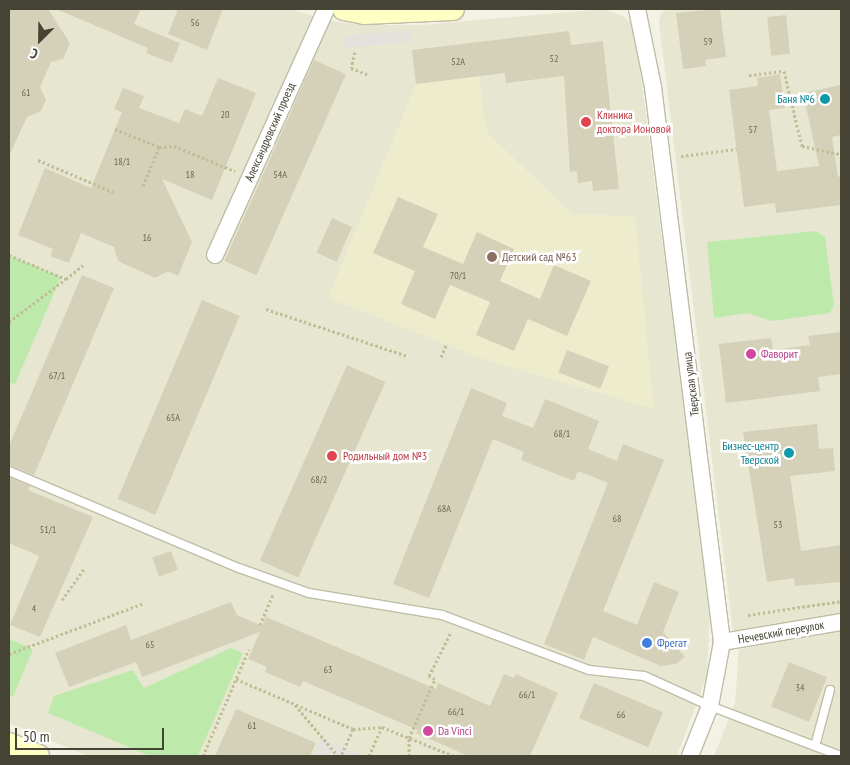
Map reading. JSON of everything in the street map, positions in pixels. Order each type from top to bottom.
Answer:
[{"type":"street","name":"Александровский проезд","points":[[215,255],[326,9]]},
{"type":"street","points":[[344,9],[364,13],[453,9]]},
{"type":"street","name":"Тверская улица","points":[[637,9],[654,87],[722,642],[710,706],[690,756]]},
{"type":"street","name":"Нечевский переулок","points":[[722,642],[841,622]]},
{"type":"street","points":[[9,744],[38,756]]},
{"type":"lane","points":[[9,471],[309,593],[442,615],[589,670],[644,676],[710,706],[841,756]]},
{"type":"lane","points":[[815,746],[830,690]]},
{"type":"path","points":[[355,52],[351,68],[369,76]]},
{"type":"path","points":[[749,75],[784,71],[802,146],[841,154]]},
{"type":"path","points":[[115,130],[158,147],[174,146],[250,177]]},
{"type":"path","points":[[143,186],[158,147]]},
{"type":"path","points":[[681,156],[737,149]]},
{"type":"path","points":[[38,160],[113,192]]},
{"type":"path","points":[[9,255],[66,279]]},
{"type":"path","points":[[9,322],[83,265]]},
{"type":"path","points":[[266,309],[407,356]]},
{"type":"path","points":[[441,357],[446,345]]},
{"type":"path","points":[[62,600],[84,568]]},
{"type":"path","points":[[260,625],[278,582]]},
{"type":"path","points":[[748,615],[841,601]]},
{"type":"path","points":[[9,654],[144,603]]},
{"type":"path","points":[[409,756],[409,738],[435,679],[429,676],[457,621]]},
{"type":"path","points":[[203,756],[249,649]]},
{"type":"path","points":[[236,679],[353,728],[382,726],[454,756]]},
{"type":"path","points":[[293,704],[340,756],[353,728]]},
{"type":"path","points":[[369,756],[382,726]]},
{"type":"shaded area","points":[[9,9],[292,9],[325,20],[363,25],[422,25],[603,9],[622,16],[630,22],[634,31],[641,76],[710,611],[707,675],[677,756],[88,756],[9,723]]},
{"type":"shaded area","points":[[669,9],[841,9],[841,613],[733,633],[659,22],[661,13]]},
{"type":"shaded area","points":[[411,30],[412,42],[343,48],[342,36]]},
{"type":"shaded area","name":"Детский сад №63","points":[[480,76],[484,120],[489,134],[572,214],[635,216],[654,409],[486,360],[328,298],[416,84]]},
{"type":"shaded area","points":[[841,631],[841,756],[714,756],[735,703],[739,649]]},
{"type":"shaded area","points":[[321,738],[363,756],[313,756]]},
{"type":"green space","points":[[816,231],[825,237],[834,305],[830,313],[771,321],[748,313],[714,318],[707,242]]},
{"type":"green space","points":[[9,255],[61,277],[15,384],[9,382]]},
{"type":"green space","points":[[9,639],[33,649],[13,697],[9,695]]},
{"type":"green space","points":[[231,648],[243,653],[198,756],[150,756],[48,713],[54,696],[133,670],[144,688]]},
{"type":"building","points":[[9,9],[48,9],[70,43],[63,59],[51,62],[40,87],[46,100],[41,111],[27,117],[9,156]]},
{"type":"building","points":[[56,9],[141,9],[134,24],[180,43],[172,63],[146,53],[148,48]]},
{"type":"building","points":[[178,9],[223,9],[207,50],[168,34]]},
{"type":"building","points":[[720,9],[726,57],[705,60],[706,66],[683,69],[676,13]]},
{"type":"building","points":[[786,15],[790,54],[771,56],[767,17]]},
{"type":"building","points":[[569,31],[571,45],[603,41],[619,189],[593,191],[592,181],[578,183],[577,171],[570,172],[564,76],[506,83],[505,73],[416,84],[412,50]]},
{"type":"building","points":[[314,60],[346,74],[256,275],[225,261]]},
{"type":"building","points":[[780,74],[785,108],[769,110],[777,171],[819,166],[803,93],[841,85],[841,135],[832,137],[838,177],[841,176],[841,205],[776,213],[775,203],[744,207],[729,90],[758,86],[757,78]]},
{"type":"building","points":[[218,78],[256,93],[212,200],[162,179],[192,242],[178,276],[168,271],[155,278],[118,261],[114,247],[81,233],[69,263],[50,256],[53,249],[18,235],[45,168],[91,188],[122,112],[114,109],[123,88],[144,96],[139,108],[179,123],[185,109],[202,116]]},
{"type":"building","points":[[398,197],[438,214],[423,247],[463,264],[477,232],[514,249],[500,281],[540,299],[554,265],[591,281],[567,336],[528,319],[514,351],[476,335],[490,302],[450,285],[435,319],[401,304],[415,271],[373,253]]},
{"type":"building","points":[[332,218],[352,227],[337,262],[317,253]]},
{"type":"building","points":[[82,275],[114,288],[34,475],[9,465],[9,446]]},
{"type":"building","points":[[202,300],[240,316],[155,515],[118,499]]},
{"type":"building","points":[[841,332],[841,374],[818,377],[820,391],[726,403],[719,344],[771,338],[773,350],[810,345],[808,336]]},
{"type":"building","points":[[567,350],[609,366],[600,389],[558,372]]},
{"type":"building","points":[[347,365],[385,382],[298,578],[260,560]]},
{"type":"building","points":[[471,388],[507,403],[502,416],[533,428],[545,399],[599,421],[588,449],[617,461],[623,444],[664,460],[603,611],[637,625],[654,582],[679,592],[663,632],[685,657],[676,664],[661,666],[593,637],[584,660],[544,644],[608,483],[578,471],[574,481],[521,460],[524,452],[493,439],[429,598],[393,584]]},
{"type":"building","points":[[817,424],[819,449],[833,448],[835,471],[790,476],[801,551],[841,545],[841,582],[795,586],[794,578],[767,582],[743,432]]},
{"type":"building","points":[[9,477],[30,486],[28,490],[93,517],[40,637],[10,625],[39,556],[9,543]]},
{"type":"building","points":[[171,551],[178,570],[159,577],[152,558]]},
{"type":"building","points":[[231,602],[237,615],[262,626],[266,617],[436,689],[438,683],[490,706],[504,674],[514,678],[516,674],[558,693],[530,756],[468,756],[416,733],[418,730],[303,681],[300,687],[265,672],[267,667],[248,659],[260,632],[142,677],[136,662],[69,687],[55,653],[126,625],[131,640]]},
{"type":"building","points":[[789,662],[827,677],[809,722],[771,707]]},
{"type":"building","points":[[594,683],[663,712],[648,747],[579,718]]},
{"type":"building","points":[[236,709],[316,743],[310,756],[215,756]]},
{"type":"place","name":"Баня №6","points":[[825,99]]},
{"type":"place","name":"Клиника доктора Ионовой","points":[[586,122]]},
{"type":"place","name":"Детский сад №63","points":[[492,257]]},
{"type":"place","name":"Фаворит","points":[[751,354]]},
{"type":"place","name":"Бизнес-центр Тверской","points":[[789,453]]},
{"type":"place","name":"Родильный дом №3","points":[[332,456]]},
{"type":"place","name":"Фрегат","points":[[647,643]]},
{"type":"place","name":"Da Vinci","points":[[428,731]]}]
